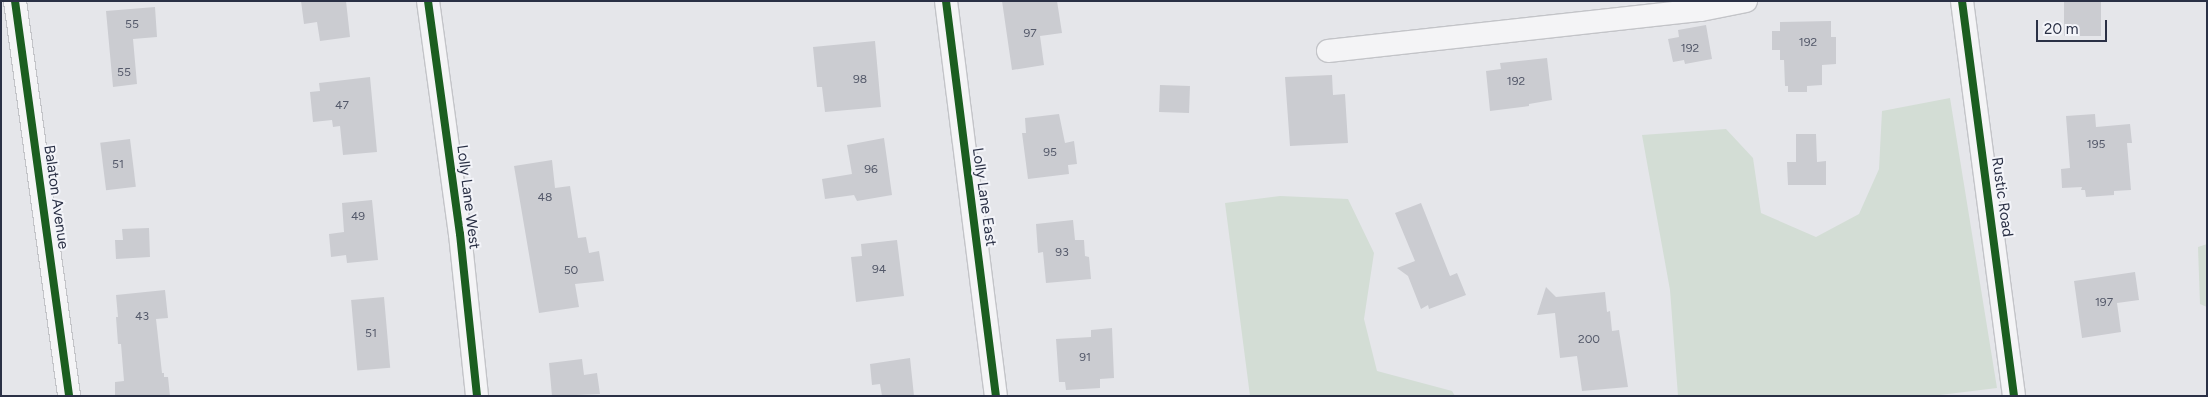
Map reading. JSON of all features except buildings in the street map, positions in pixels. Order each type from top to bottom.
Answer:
[{"type":"street","name":"Balaton Avenue","points":[[15,1],[69,396]]},
{"type":"street","name":"Lolly Lane West","points":[[428,1],[460,234],[477,396]]},
{"type":"street","name":"Lolly Lane East","points":[[946,1],[996,396]]},
{"type":"street","points":[[1328,51],[1701,10],[1746,1]]},
{"type":"street","name":"Rustic Road","points":[[1962,1],[2014,396]]},
{"type":"shaded area","points":[[1950,98],[1997,388],[1932,396],[1678,396],[1670,290],[1642,135],[1726,129],[1753,158],[1761,213],[1816,237],[1859,214],[1879,169],[1882,111]]},
{"type":"shaded area","points":[[1280,196],[1348,199],[1374,253],[1364,319],[1377,371],[1452,391],[1455,396],[1250,396],[1225,203]]},
{"type":"shaded area","points":[[2207,244],[2207,307],[2200,304],[2198,247]]},
{"type":"cycle path","points":[[15,1],[69,396]]},
{"type":"cycle path","points":[[428,1],[460,234],[477,396]]},
{"type":"cycle path","points":[[946,1],[996,396]]},
{"type":"cycle path","points":[[1962,1],[2014,396]]}]
